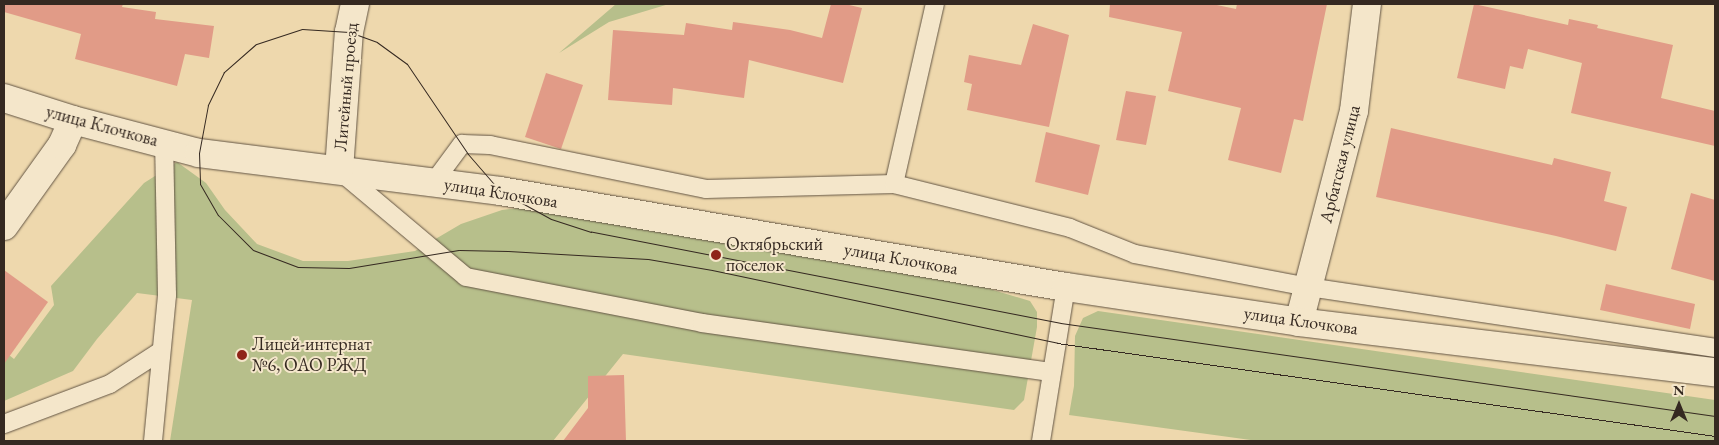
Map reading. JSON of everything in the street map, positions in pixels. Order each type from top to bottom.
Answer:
[{"type":"street","name":"Литейный проезд","points":[[339,170],[348,32],[356,4]]},
{"type":"street","name":"Арбатская улица","points":[[1299,322],[1354,111],[1367,4]]},
{"type":"street","name":"улица Клочкова","points":[[4,98],[74,120],[199,153],[500,191],[1066,287],[1299,322],[1715,372]]},
{"type":"street","points":[[4,226],[62,145],[74,120]]},
{"type":"lane","points":[[894,184],[935,4]]},
{"type":"lane","points":[[153,441],[168,296],[164,143]]},
{"type":"lane","points":[[434,183],[462,144],[490,145],[706,189],[894,184],[1070,228],[1135,254],[1308,287],[1715,348]]},
{"type":"lane","points":[[339,170],[466,278],[702,323],[1051,372]]},
{"type":"lane","points":[[1041,441],[1066,287]]},
{"type":"lane","points":[[4,424],[110,384],[161,351]]},
{"type":"green space","points":[[616,4],[669,4],[609,22],[559,53]]},
{"type":"green space","points":[[177,162],[206,183],[225,210],[257,244],[303,261],[348,261],[415,251],[461,224],[502,210],[538,206],[980,286],[1030,301],[1037,312],[1037,327],[1024,400],[1014,410],[623,354],[553,441],[170,441],[192,300],[137,293],[97,339],[73,371],[4,401],[4,351],[14,359],[54,305],[51,286],[144,183]]},
{"type":"green space","points":[[1098,311],[1715,400],[1715,441],[1258,441],[1069,415],[1074,386],[1075,336],[1083,318]]},
{"type":"building","points":[[5,4],[123,4],[122,7],[156,12],[155,19],[214,26],[209,58],[185,54],[177,86],[75,59],[81,34],[4,12]]},
{"type":"building","points":[[831,4],[845,4],[862,8],[843,83],[749,60],[744,98],[673,88],[672,105],[608,100],[613,30],[684,35],[686,23],[732,30],[733,22],[790,30],[822,38]]},
{"type":"building","points":[[1110,4],[1212,4],[1236,9],[1237,4],[1327,4],[1303,121],[1294,119],[1281,173],[1228,160],[1241,108],[1168,91],[1182,32],[1109,17]]},
{"type":"building","points":[[1474,4],[1568,25],[1569,19],[1598,25],[1597,28],[1673,45],[1661,98],[1715,111],[1715,146],[1571,113],[1582,63],[1528,49],[1523,69],[1510,66],[1505,89],[1457,78]]},
{"type":"building","points":[[1033,24],[1069,35],[1049,127],[967,110],[972,84],[964,82],[969,55],[1021,65]]},
{"type":"building","points":[[546,73],[583,85],[561,149],[525,137]]},
{"type":"building","points":[[1126,91],[1156,96],[1146,145],[1116,140]]},
{"type":"building","points":[[1391,128],[1552,165],[1554,158],[1611,172],[1604,201],[1627,207],[1616,251],[1376,197]]},
{"type":"building","points":[[1046,132],[1100,145],[1088,195],[1035,182]]},
{"type":"building","points":[[1691,193],[1715,200],[1715,281],[1671,269]]},
{"type":"building","points":[[4,270],[48,302],[4,364]]},
{"type":"building","points":[[1606,284],[1695,304],[1690,329],[1600,310]]},
{"type":"building","points":[[624,375],[626,441],[563,441],[588,408],[588,376]]},
{"type":"tram line","points":[[1715,416],[1061,323],[591,232],[551,219],[500,191],[468,154],[407,64],[377,42],[349,32],[302,29],[256,44],[224,72],[208,105],[199,153],[200,184],[218,215],[253,250],[298,267],[349,268],[459,250],[648,259],[712,270],[1057,343],[1715,436]]},
{"type":"place","name":"Октябрьский поселок","points":[[716,255]]},
{"type":"place","name":"Лицей-интернат №6, ОАО РЖД","points":[[242,355]]}]
